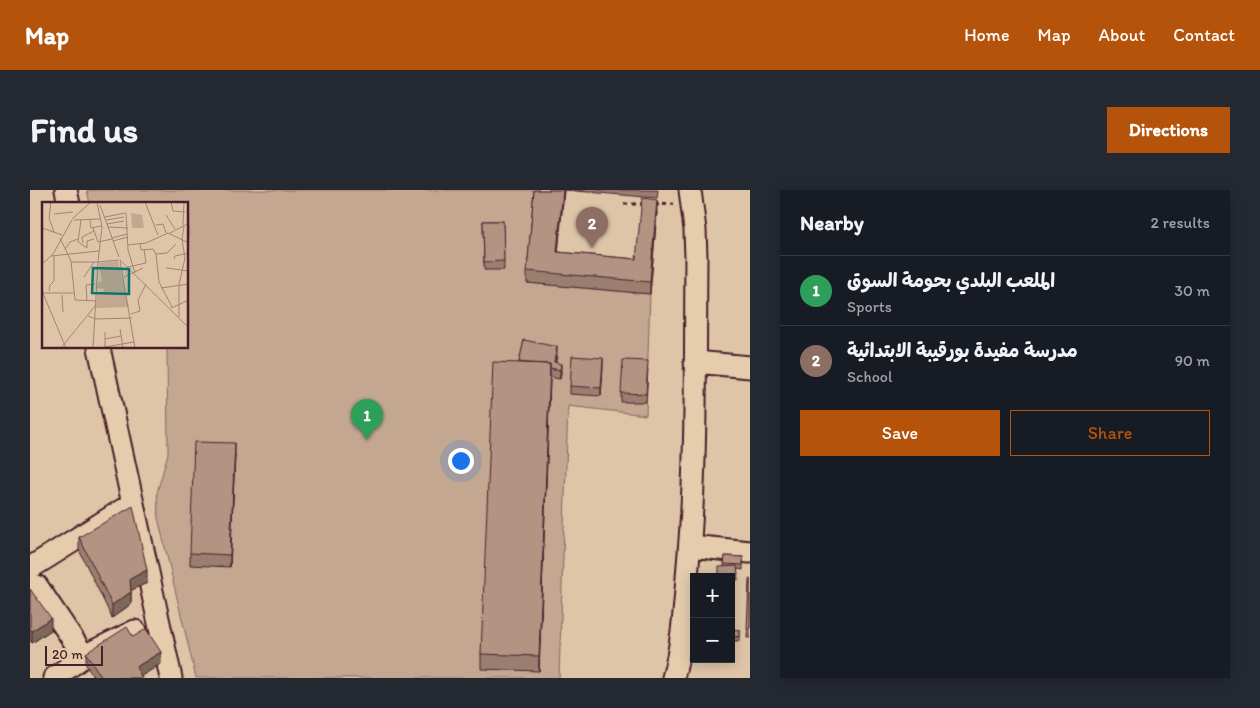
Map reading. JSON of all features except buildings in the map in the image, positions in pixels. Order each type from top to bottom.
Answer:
[{"type":"street","points":[[673,678],[677,664],[684,611],[693,495],[696,256],[691,196]]},
{"type":"street","points":[[99,349],[171,678]]},
{"type":"street","points":[[695,362],[750,368]]},
{"type":"street","points":[[84,656],[34,577],[132,504]]},
{"type":"street","points":[[690,546],[750,552]]},
{"type":"street","points":[[54,678],[84,656],[134,631]]},
{"type":"path","points":[[624,204],[657,205],[691,196]]},
{"type":"shaded area","points":[[87,190],[535,190],[527,283],[650,294],[646,415],[568,406],[559,678],[196,678],[158,518],[157,493],[168,453],[167,349],[189,349],[189,202],[90,202]]},
{"type":"place","name":"مدرسة مفيدة بورقيبة الابتدائية","points":[[592,248]]},
{"type":"place","name":"الملعب البلدي بحومة السوق","points":[[367,440]]}]
